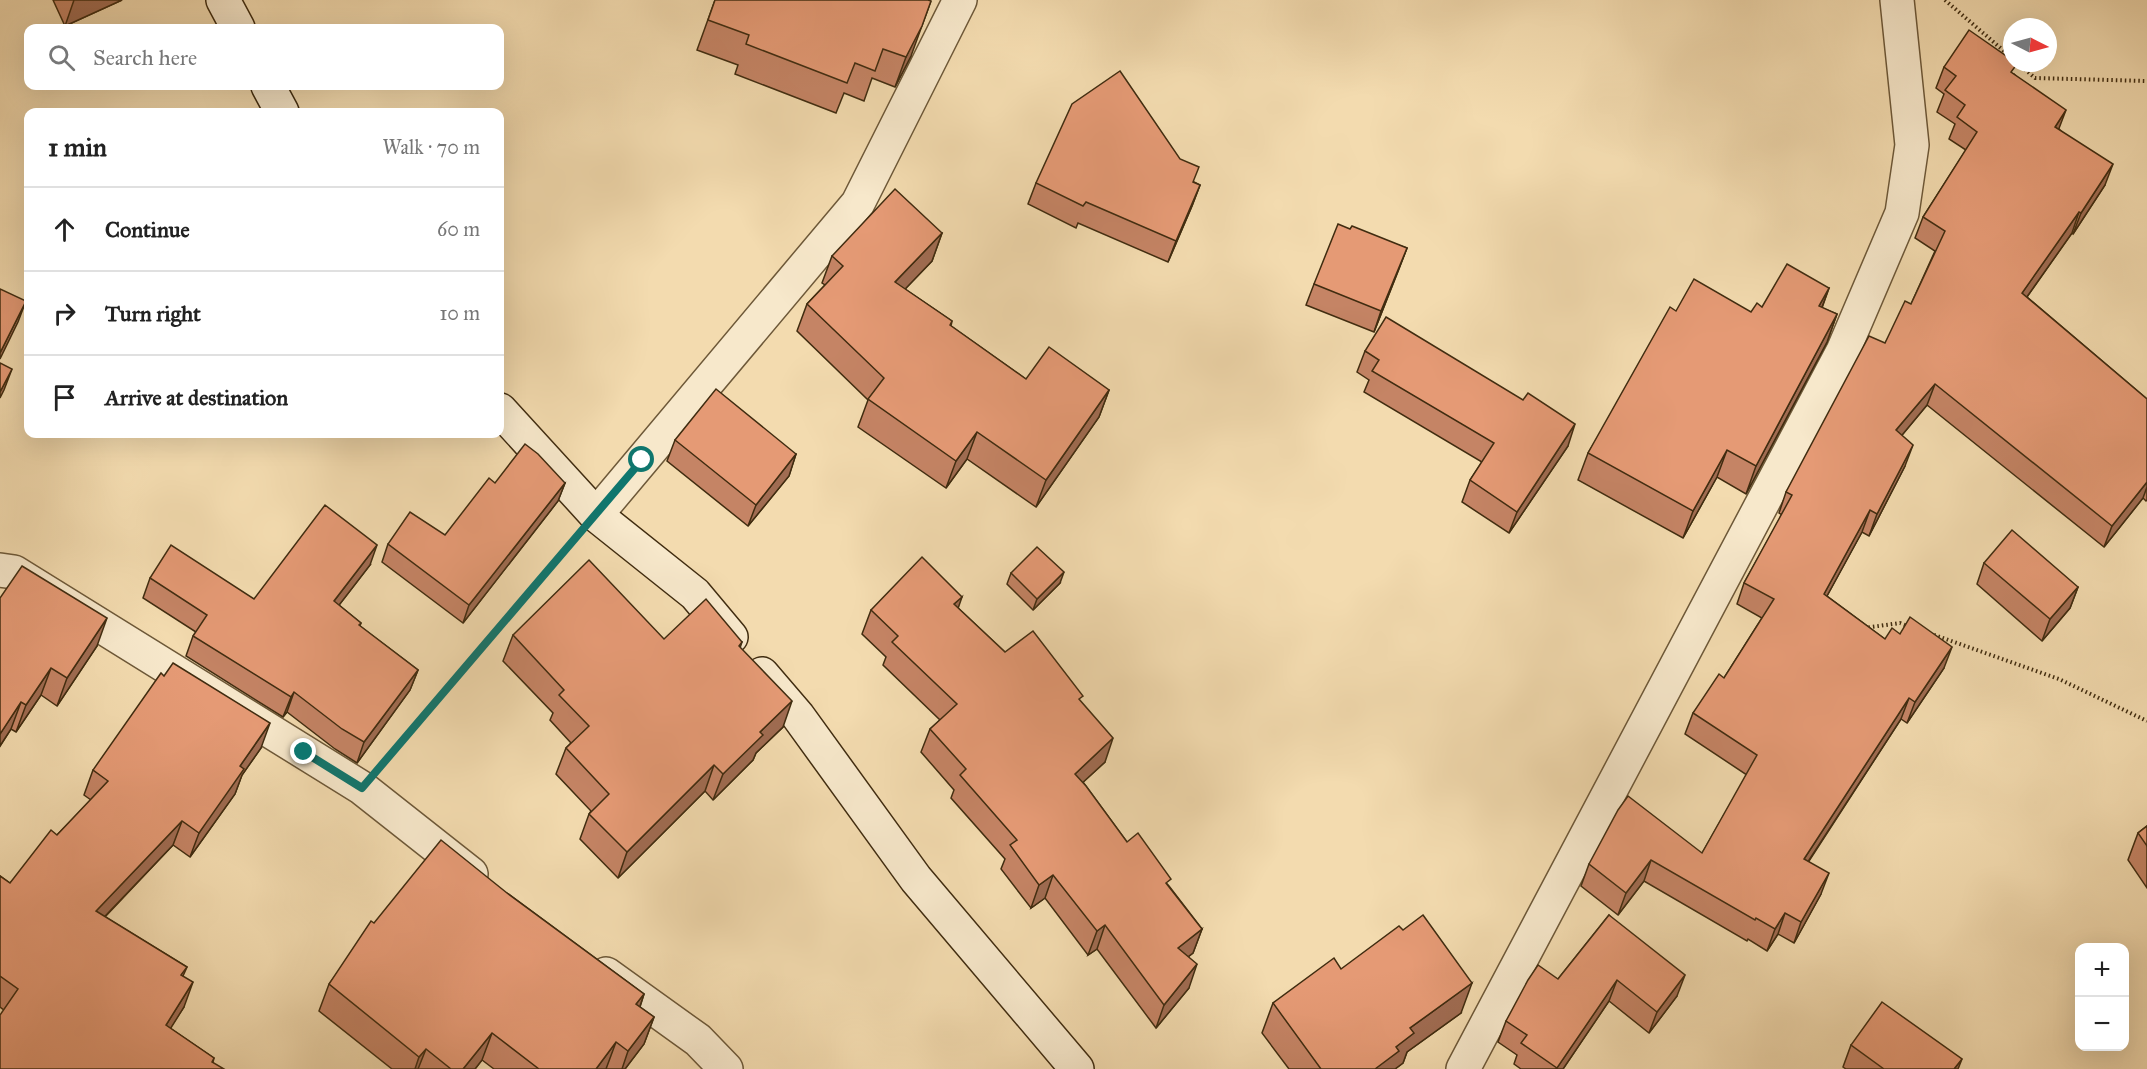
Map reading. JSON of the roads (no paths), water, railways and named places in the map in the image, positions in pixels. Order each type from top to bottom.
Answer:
[{"type":"street","points":[[223,0],[236,24]]},
{"type":"street","points":[[596,515],[858,204],[960,0]]},
{"type":"street","points":[[1463,1069],[1843,351],[1902,213],[1912,145],[1898,0]]},
{"type":"street","points":[[270,90],[280,108]]},
{"type":"street","points":[[504,414],[596,515],[695,594],[798,716],[916,879],[1077,1069]]},
{"type":"street","points":[[0,570],[14,572],[362,788],[490,890]]},
{"type":"street","points":[[584,959],[698,1040],[726,1069]]}]
